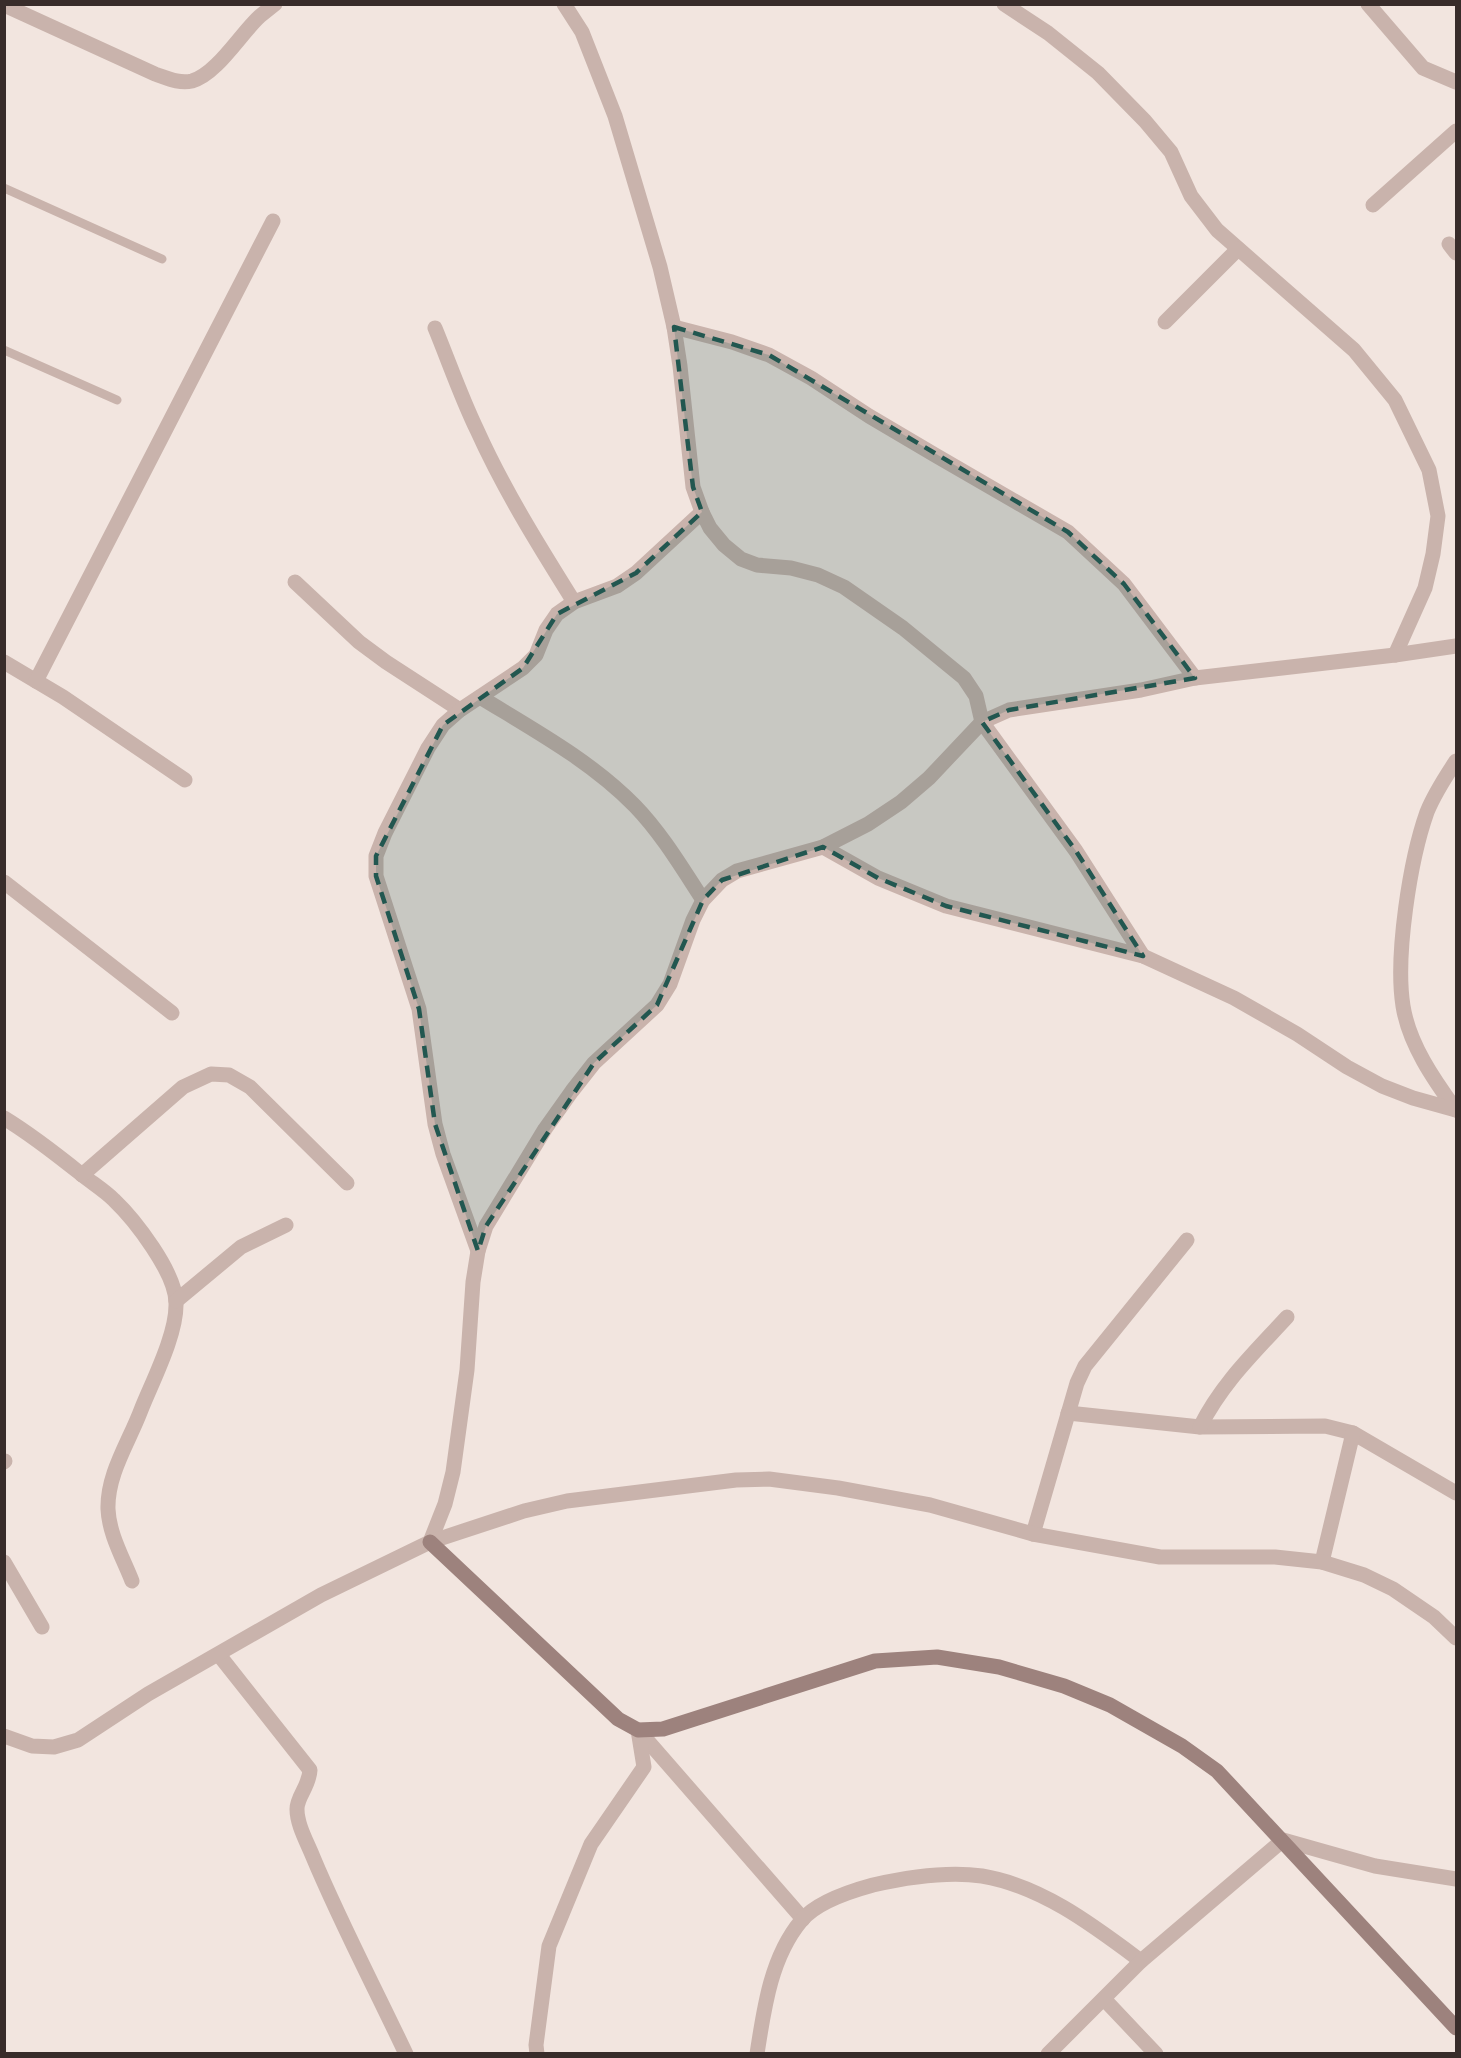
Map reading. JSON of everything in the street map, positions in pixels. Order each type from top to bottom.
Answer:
[{"type":"street","points":[[4,5],[155,74],[178,82],[193,81],[209,70],[229,52],[259,17],[275,4]]},
{"type":"street","points":[[564,4],[582,32],[615,116],[660,267],[674,327],[693,487],[710,528],[724,545],[741,559],[757,565],[792,568],[818,575],[844,587],[903,628],[964,678],[976,696],[982,722],[1076,851],[1143,956]]},
{"type":"street","points":[[1004,4],[1048,33],[1098,73],[1171,152],[1191,196],[1216,230],[1354,350],[1395,400],[1429,470],[1438,516],[1433,554],[1425,588],[1395,655]]},
{"type":"street","points":[[1368,4],[1423,68],[1456,82]]},
{"type":"street","points":[[1373,205],[1456,131]]},
{"type":"street","points":[[36,681],[273,221]]},
{"type":"street","points":[[1165,322],[1238,249]]},
{"type":"street","points":[[674,327],[732,342],[769,355],[812,378],[870,416],[1068,532],[1124,584],[1195,678]]},
{"type":"street","points":[[435,328],[482,440],[529,531],[574,602]]},
{"type":"street","points":[[478,1251],[443,1154],[435,1124],[419,1008],[376,876],[376,856],[384,833],[428,748],[443,725],[460,710],[523,668],[536,655],[546,630],[557,614],[574,602],[617,586],[627,579],[702,512]]},
{"type":"street","points":[[295,582],[359,642],[460,710]]},
{"type":"street","points":[[430,1542],[445,1504],[453,1472],[460,1432],[478,1251],[486,1226],[545,1129],[572,1091],[594,1063],[657,1005],[670,984],[693,920],[703,900],[722,880],[737,872],[824,847],[868,824],[901,802],[929,778],[982,722],[1009,710],[1141,690],[1195,678],[1456,646]]},
{"type":"street","points":[[4,662],[185,780]]},
{"type":"street","points":[[480,697],[553,742],[606,779],[636,807],[670,850],[703,900]]},
{"type":"street","points":[[1456,761],[1428,812],[1415,858],[1407,905],[1400,975],[1403,1007],[1413,1039],[1425,1065],[1456,1110]]},
{"type":"street","points":[[824,847],[878,878],[946,906],[1143,956],[1234,998],[1382,1086],[1413,1098],[1456,1110]]},
{"type":"street","points":[[4,882],[172,1013]]},
{"type":"street","points":[[82,1174],[183,1087],[211,1074],[229,1075],[250,1087],[347,1183]]},
{"type":"street","points":[[4,1118],[35,1137],[114,1200],[142,1233],[167,1271],[176,1301],[175,1323],[133,1431],[114,1471],[109,1492],[108,1510],[112,1531],[132,1581]]},
{"type":"street","points":[[176,1301],[241,1247],[286,1225]]},
{"type":"street","points":[[1033,1534],[1068,1413],[1085,1366],[1186,1240]]},
{"type":"street","points":[[1200,1427],[1225,1384],[1287,1317]]},
{"type":"street","points":[[1068,1413],[1200,1427],[1325,1426],[1353,1433],[1456,1493]]},
{"type":"street","points":[[1322,1562],[1353,1433]]},
{"type":"street","points":[[4,1736],[32,1746],[54,1747],[78,1740],[148,1694],[321,1595],[430,1542],[524,1511],[567,1502],[736,1480],[769,1479],[806,1482],[930,1505],[1033,1534],[1161,1557],[1275,1557],[1322,1562],[1364,1575],[1393,1589],[1434,1617],[1456,1638]]},
{"type":"street","points":[[430,1542],[618,1719],[638,1730],[803,1919]]},
{"type":"street","points":[[4,1562],[42,1628]]},
{"type":"street","points":[[219,1655],[310,1770],[309,1782],[299,1799],[297,1808],[301,1826],[320,1873],[406,2054]]},
{"type":"street","points":[[638,1730],[663,1729],[875,1661],[937,1657],[999,1667],[1064,1686],[1110,1706],[1182,1746],[1217,1771],[1456,2028]]},
{"type":"street","points":[[537,2054],[536,2044],[549,1946],[591,1844],[644,1767],[638,1730]]},
{"type":"street","points":[[1283,1840],[1375,1866],[1456,1879]]},
{"type":"street","points":[[1048,2054],[1141,1961],[1283,1840]]},
{"type":"street","points":[[758,2054],[762,2020],[778,1961],[789,1938],[803,1919],[837,1896],[890,1881],[939,1874],[982,1876],[1019,1887],[1053,1901],[1141,1961]]},
{"type":"street","points":[[1104,1999],[1156,2054]]},
{"type":"lane","points":[[4,188],[162,259]]},
{"type":"lane","points":[[4,350],[117,400]]},
{"type":"highlighted area","points":[[674,327],[769,355],[1068,532],[1124,584],[1195,678],[1009,710],[982,722],[1076,851],[1143,956],[946,906],[878,878],[823,847],[722,880],[703,900],[657,1005],[594,1063],[486,1226],[478,1251],[435,1124],[419,1009],[376,876],[376,856],[443,725],[523,668],[557,614],[636,573],[702,512],[693,487]]}]
